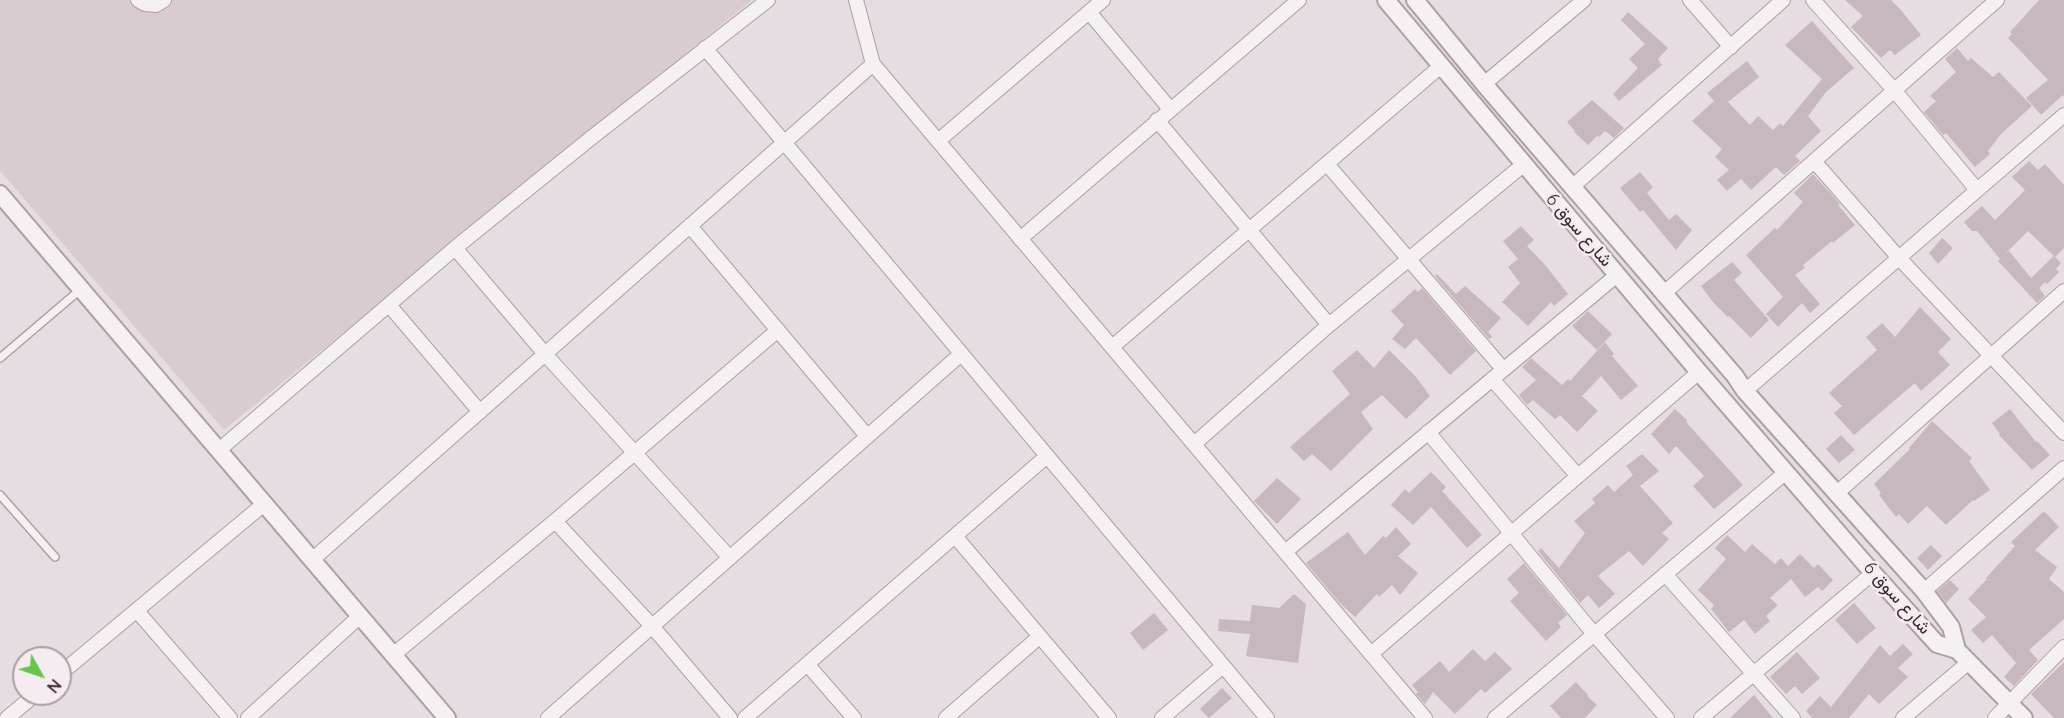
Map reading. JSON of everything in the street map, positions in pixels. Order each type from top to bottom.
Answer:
[{"type":"street","points":[[138,0],[145,4],[156,5],[164,0]]},
{"type":"street","points":[[219,450],[455,248],[768,0]]},
{"type":"street","points":[[856,0],[873,64],[1425,718]]},
{"type":"street","points":[[938,141],[1103,0]]},
{"type":"street","points":[[1020,239],[1299,0]]},
{"type":"street","name":"شارع سوق 6","points":[[1386,0],[1785,473],[1937,644],[1957,650]]},
{"type":"street","name":"شارع سوق 6","points":[[1415,0],[1572,188],[1735,376],[1745,391],[1924,591],[1951,627],[1957,650]]},
{"type":"street","points":[[1484,84],[1584,0]]},
{"type":"street","points":[[1690,0],[1731,47]]},
{"type":"street","points":[[1572,188],[1784,0]]},
{"type":"street","points":[[1813,0],[1894,90],[1977,190]]},
{"type":"street","points":[[1663,294],[1996,0]]},
{"type":"street","points":[[1089,12],[1170,109]]},
{"type":"street","points":[[705,48],[1267,718]]},
{"type":"street","points":[[312,560],[873,64]]},
{"type":"street","points":[[1112,347],[1441,66]]},
{"type":"street","points":[[1745,391],[2064,115]]},
{"type":"street","points":[[1158,120],[1329,325]]},
{"type":"street","points":[[1814,161],[1899,258],[2064,433]]},
{"type":"street","points":[[1327,164],[1503,369]]},
{"type":"street","points":[[1194,444],[1329,325],[1523,165]]},
{"type":"street","points":[[0,194],[360,616],[443,717]]},
{"type":"street","points":[[690,226],[867,436]]},
{"type":"street","points":[[455,248],[545,354],[730,558]]},
{"type":"street","points":[[1285,552],[1617,275]]},
{"type":"street","points":[[1836,494],[1991,356],[2062,297]]},
{"type":"street","points":[[389,305],[480,411]]},
{"type":"street","points":[[393,655],[555,521],[777,330]]},
{"type":"street","points":[[548,718],[961,354]]},
{"type":"street","points":[[1371,654],[1510,532],[1699,372]]},
{"type":"street","points":[[1492,379],[1577,475]]},
{"type":"street","points":[[1428,432],[1594,634],[1667,718]]},
{"type":"street","points":[[745,718],[1047,456]]},
{"type":"street","points":[[1924,591],[2064,468]]},
{"type":"street","points":[[1495,718],[1785,473]]},
{"type":"street","points":[[72,664],[264,504]]},
{"type":"street","points":[[555,521],[652,627],[730,718]]},
{"type":"street","points":[[955,536],[1109,718]]},
{"type":"street","points":[[1701,718],[1873,573]]},
{"type":"street","points":[[1665,574],[1793,718]]},
{"type":"street","points":[[137,611],[230,718]]},
{"type":"street","points":[[248,718],[360,616]]},
{"type":"street","points":[[946,718],[1039,637]]},
{"type":"street","points":[[1995,718],[2064,647]]},
{"type":"street","points":[[1957,650],[2024,718]]},
{"type":"street","points":[[1903,718],[1969,662]]},
{"type":"street","points":[[807,664],[854,718]]},
{"type":"street","points":[[1162,718],[1223,666]]},
{"type":"street","points":[[7,718],[22,706]]},
{"type":"lane","points":[[0,358],[81,289]]},
{"type":"lane","points":[[0,495],[55,557]]},
{"type":"shaded area","points":[[0,0],[752,0],[224,430],[0,171]]},
{"type":"building","points":[[1845,0],[1891,0],[1921,35],[1895,55],[1890,50],[1881,58],[1851,27],[1863,16]]},
{"type":"building","points":[[2039,0],[2064,0],[2064,97],[2063,95],[2041,115],[2026,98],[2048,80],[2008,38],[2012,34],[2010,32]]},
{"type":"building","points":[[1628,12],[1668,48],[1658,59],[1662,65],[1619,101],[1613,94],[1638,68],[1629,59],[1645,44],[1621,20]]},
{"type":"building","points":[[1812,21],[1854,68],[1826,92],[1808,116],[1821,131],[1795,156],[1800,161],[1784,175],[1776,167],[1751,190],[1741,179],[1727,191],[1717,180],[1729,170],[1715,157],[1722,149],[1692,121],[1714,101],[1707,93],[1747,61],[1759,77],[1728,102],[1750,125],[1758,116],[1773,130],[1780,123],[1783,126],[1822,79],[1785,45]]},
{"type":"building","points":[[1957,48],[1968,61],[1971,58],[1993,77],[1999,72],[2032,106],[2001,134],[1988,151],[1990,154],[1975,167],[1946,133],[1943,135],[1924,112],[1936,101],[1930,96],[1956,72],[1945,59]]},
{"type":"building","points":[[1592,100],[1624,128],[1614,138],[1605,131],[1588,145],[1567,122]]},
{"type":"building","points":[[2029,161],[2038,170],[2045,164],[2064,185],[2064,248],[2055,257],[2061,263],[2056,269],[2059,272],[2047,284],[2045,282],[2039,288],[2045,296],[2037,303],[1998,261],[2000,259],[1977,231],[1972,231],[1964,222],[1982,206],[1995,220],[2025,190],[2012,177]],"holes":[[[2028,231],[2054,256],[2031,278],[2009,251],[2004,255]]]},
{"type":"building","points":[[1640,172],[1653,187],[1647,193],[1669,220],[1676,214],[1692,230],[1676,250],[1643,210],[1640,212],[1620,188]]},
{"type":"building","points":[[1813,174],[1855,225],[1803,265],[1805,268],[1795,275],[1820,304],[1810,313],[1802,303],[1778,327],[1766,314],[1783,297],[1746,255],[1775,228],[1777,230],[1803,202],[1794,193]]},
{"type":"building","points":[[1521,226],[1534,240],[1527,246],[1568,294],[1554,306],[1551,302],[1528,326],[1502,302],[1520,283],[1508,267],[1518,259],[1503,241]]},
{"type":"building","points":[[1942,238],[1953,248],[1938,264],[1929,253]]},
{"type":"building","points":[[1732,262],[1742,273],[1734,280],[1769,320],[1751,338],[1713,302],[1701,286]]},
{"type":"building","points":[[1437,274],[1456,294],[1465,286],[1501,318],[1488,332],[1492,337],[1489,339],[1435,276]]},
{"type":"building","points":[[1422,288],[1476,351],[1450,375],[1416,338],[1405,349],[1392,339],[1404,325],[1391,311],[1415,289],[1418,292]]},
{"type":"building","points":[[1920,307],[1951,339],[1938,352],[1950,365],[1921,391],[1915,383],[1854,435],[1834,413],[1842,406],[1829,393],[1877,350],[1866,337],[1882,323],[1895,337]]},
{"type":"building","points":[[1588,311],[1612,334],[1597,350],[1572,326]]},
{"type":"building","points":[[1605,342],[1614,354],[1612,356],[1638,386],[1621,400],[1601,376],[1582,396],[1598,411],[1577,432],[1560,415],[1555,419],[1533,400],[1527,405],[1519,395],[1536,380],[1522,367],[1531,358],[1562,385],[1568,379],[1570,381]]},
{"type":"building","points":[[1357,350],[1374,368],[1389,350],[1416,377],[1430,396],[1406,419],[1382,395],[1361,412],[1373,429],[1331,471],[1312,454],[1304,461],[1290,447],[1350,394],[1332,371]]},
{"type":"building","points":[[1675,409],[1743,485],[1714,509],[1693,486],[1704,476],[1676,446],[1669,454],[1651,434]]},
{"type":"building","points":[[2010,409],[2036,442],[2050,455],[2032,470],[1999,435],[1992,423]]},
{"type":"building","points":[[1932,421],[1972,458],[1969,461],[1990,490],[1973,500],[1946,525],[1927,506],[1908,524],[1899,514],[1896,517],[1879,495],[1881,493],[1874,484],[1910,449]]},
{"type":"building","points":[[1841,435],[1855,450],[1839,463],[1826,449]]},
{"type":"building","points":[[1642,454],[1659,471],[1640,486],[1673,523],[1662,533],[1669,539],[1643,566],[1629,551],[1598,576],[1615,594],[1599,608],[1588,595],[1580,603],[1538,551],[1541,548],[1559,568],[1585,533],[1574,521],[1595,503],[1592,499],[1608,485],[1614,492],[1633,475],[1626,466]]},
{"type":"building","points":[[1431,472],[1446,487],[1442,491],[1482,535],[1467,548],[1431,507],[1413,525],[1391,505],[1405,489],[1409,493]]},
{"type":"building","points":[[1277,478],[1301,499],[1277,524],[1254,501]]},
{"type":"building","points":[[2043,512],[2059,527],[2035,550],[2057,567],[2049,579],[2064,592],[2064,619],[2029,650],[2038,660],[2014,686],[2004,677],[2016,663],[1992,635],[1983,643],[1971,630],[1986,617],[1968,599],[2015,546],[2011,542]]},
{"type":"building","points":[[1396,527],[1411,544],[1398,556],[1418,573],[1400,595],[1392,585],[1379,597],[1377,594],[1355,617],[1306,563],[1348,532],[1365,555],[1383,536],[1386,538]]},
{"type":"building","points":[[1727,535],[1745,552],[1752,544],[1775,564],[1781,558],[1788,566],[1800,554],[1814,568],[1818,564],[1833,580],[1822,591],[1818,587],[1805,597],[1791,579],[1770,598],[1778,605],[1766,616],[1770,621],[1755,634],[1744,620],[1729,632],[1711,609],[1714,605],[1698,590],[1726,559],[1715,548]]},
{"type":"building","points":[[1931,545],[1942,556],[1928,570],[1917,558]]},
{"type":"building","points":[[1524,563],[1567,615],[1558,623],[1561,627],[1546,641],[1510,601],[1519,593],[1507,579]]},
{"type":"building","points":[[1950,580],[1959,589],[1946,603],[1937,591]]},
{"type":"building","points":[[1294,594],[1306,604],[1298,663],[1246,656],[1250,634],[1218,631],[1219,619],[1250,621],[1252,605],[1279,608]]},
{"type":"building","points":[[1854,603],[1876,628],[1857,644],[1835,620]]},
{"type":"building","points":[[1154,613],[1168,630],[1143,650],[1130,633]]},
{"type":"building","points":[[1903,644],[1913,654],[1898,668],[1908,677],[1879,704],[1869,694],[1849,718],[1812,718],[1806,711],[1820,696],[1831,707],[1880,645],[1890,656]]},
{"type":"building","points":[[1473,649],[1485,661],[1495,652],[1512,669],[1485,693],[1481,689],[1455,714],[1433,692],[1425,704],[1412,685],[1440,661],[1449,672]]},
{"type":"building","points":[[1797,652],[1820,678],[1802,694],[1795,686],[1786,694],[1770,677]]},
{"type":"building","points":[[2064,662],[2064,718],[2054,718],[2031,694]]},
{"type":"building","points":[[1576,682],[1597,705],[1585,718],[1561,718],[1550,706]]},
{"type":"building","points":[[1222,688],[1232,698],[1209,718],[1200,709]]},
{"type":"building","points":[[1754,695],[1773,718],[1730,718]]}]
